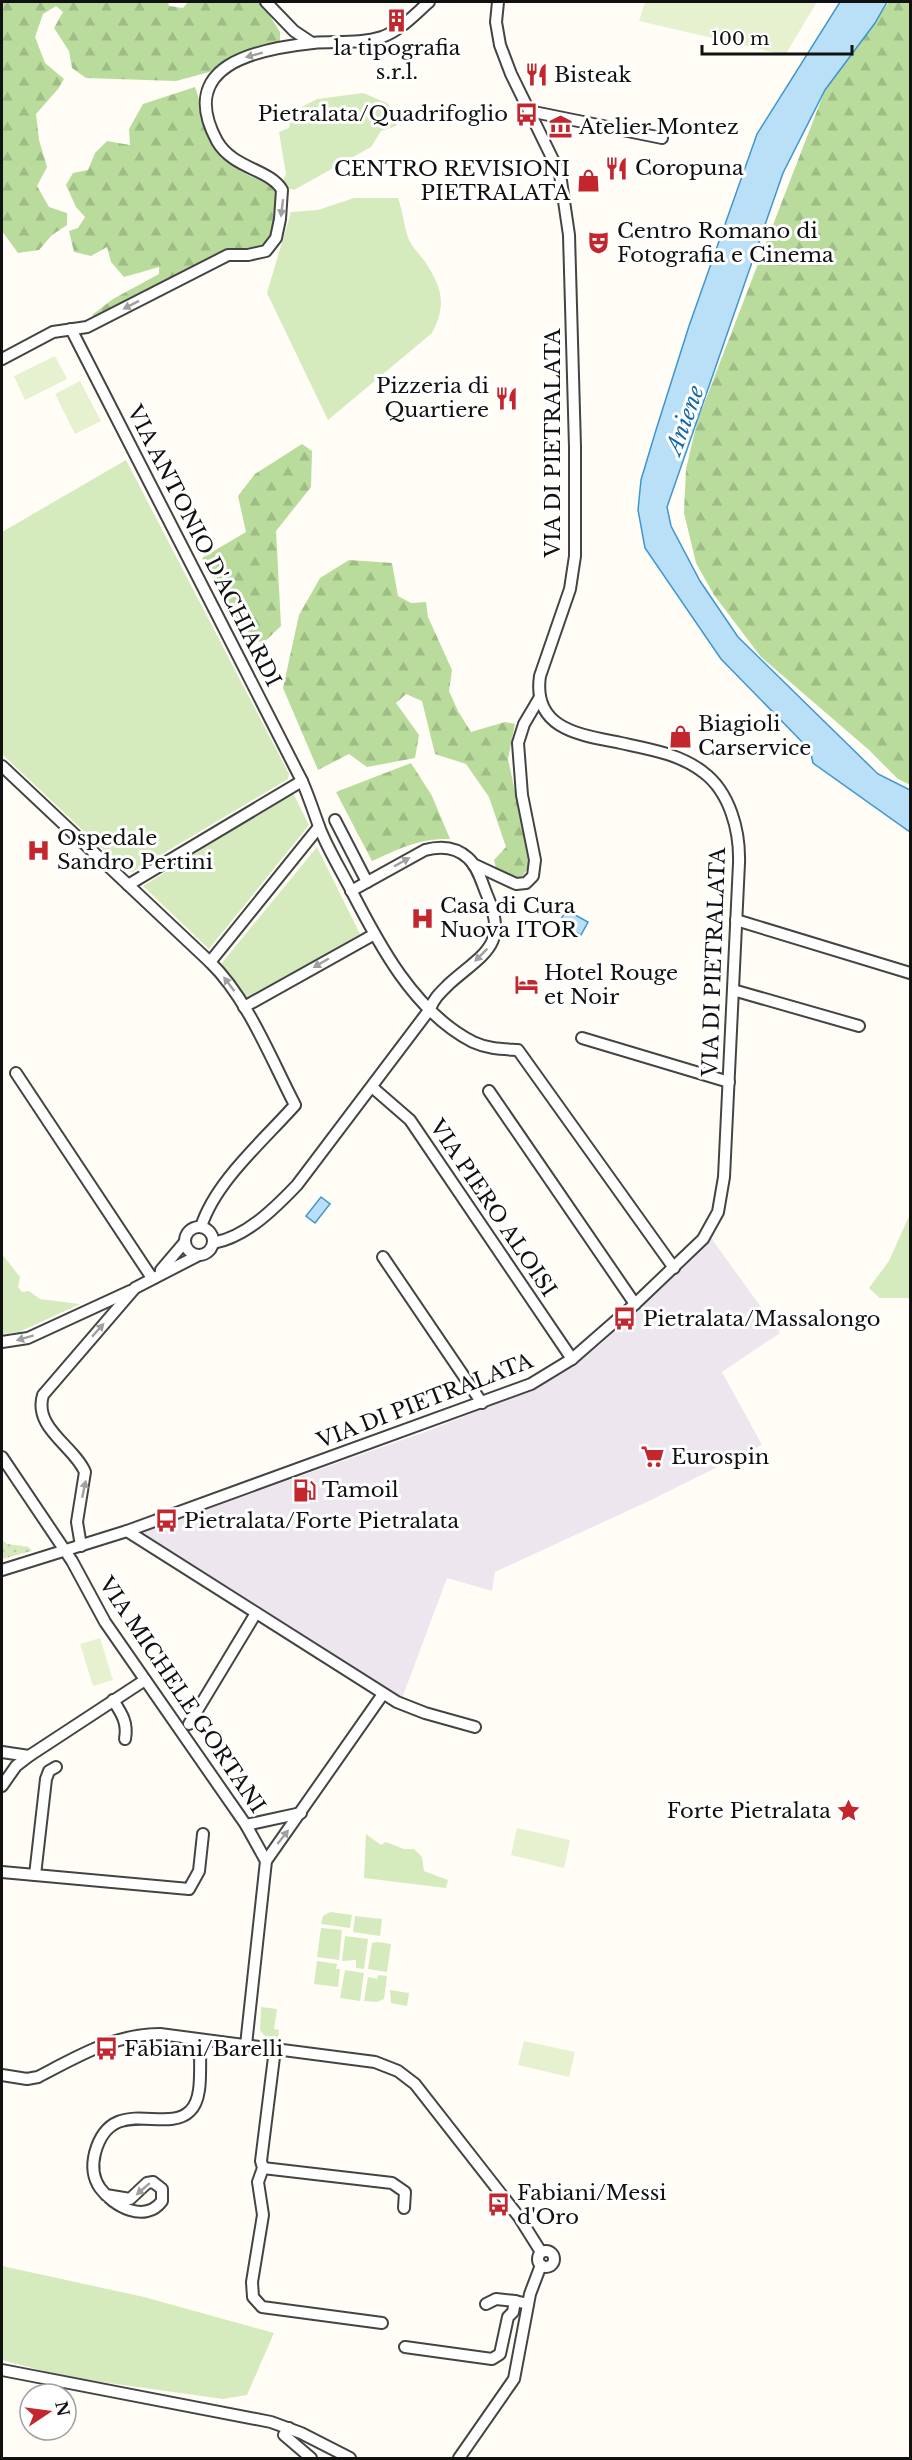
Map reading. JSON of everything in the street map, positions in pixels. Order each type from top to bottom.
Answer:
[{"type":"street","points":[[266,2],[294,31],[312,43]]},
{"type":"street","points":[[2,359],[53,332],[92,325],[228,255],[260,253],[271,247],[276,238],[280,219],[282,190],[273,180],[240,164],[222,148],[212,128],[206,106],[206,94],[210,83],[219,71],[243,58],[312,43],[369,40],[383,36],[400,28],[429,2]]},
{"type":"street","name":"VIA DI PIETRALATA","points":[[2,1570],[127,1531],[531,1384],[572,1359],[674,1268],[703,1239],[719,1208],[724,1177],[729,1082],[739,863],[738,838],[729,808],[710,778],[692,764],[672,756],[571,731],[551,718],[540,697],[540,676],[568,596],[573,574],[576,526],[569,235],[560,174],[507,67],[498,39],[496,22],[498,2]]},
{"type":"street","points":[[529,111],[662,138]]},
{"type":"street","name":"VIA ANTONIO D'ACHIARDI","points":[[70,329],[302,782],[319,827],[373,935],[398,972],[430,1009],[474,1042],[491,1048],[518,1050],[674,1268]]},
{"type":"street","points":[[351,891],[430,848],[454,850],[463,854],[474,864],[516,884],[526,883],[532,876],[534,860],[522,795],[518,743],[524,724],[540,697]]},
{"type":"street","points":[[2,766],[226,979],[244,1007],[295,1106],[222,1189],[207,1209],[201,1227]]},
{"type":"street","points":[[128,885],[302,782]]},
{"type":"street","points":[[335,820],[367,882]]},
{"type":"street","points":[[210,962],[319,827]]},
{"type":"street","points":[[213,1243],[249,1228],[288,1194],[372,1087],[430,1009],[437,996],[483,954],[495,935],[496,917],[474,864]]},
{"type":"street","points":[[736,920],[910,973]]},
{"type":"street","points":[[244,1007],[373,935]]},
{"type":"street","points":[[733,990],[859,1026]]},
{"type":"street","points":[[582,1038],[729,1082]]},
{"type":"street","points":[[16,1073],[154,1276]]},
{"type":"street","name":"VIA PIERO ALOISI","points":[[372,1087],[411,1120],[572,1359]]},
{"type":"street","points":[[489,1091],[635,1304]]},
{"type":"street","points":[[2,1342],[32,1336],[208,1252],[213,1243],[211,1234],[201,1227]]},
{"type":"street","points":[[154,1276],[184,1243],[186,1234],[190,1230],[201,1227]]},
{"type":"street","points":[[184,1243],[190,1253],[197,1256]]},
{"type":"street","points":[[383,1257],[482,1403]]},
{"type":"street","points":[[81,1546],[77,1522],[86,1472],[53,1432],[44,1416],[41,1400],[50,1384],[135,1288]]},
{"type":"street","name":"VIA MICHELE GORTANI","points":[[2,1457],[72,1561],[105,1622],[246,1825],[266,1861]]},
{"type":"street","points":[[127,1531],[383,1694],[418,1711],[475,1726]]},
{"type":"street","points":[[189,1724],[256,1613]]},
{"type":"street","points":[[2,1786],[16,1766],[29,1756],[145,1680]]},
{"type":"street","points":[[246,2045],[266,1861],[383,1694]]},
{"type":"street","points":[[113,1701],[127,1728],[125,1739]]},
{"type":"street","points":[[2,1752],[29,1756]]},
{"type":"street","points":[[35,1875],[46,1779],[49,1771],[56,1767]]},
{"type":"street","points":[[246,1825],[301,1813]]},
{"type":"street","points":[[2,1872],[189,1888],[199,1871],[203,1834]]},
{"type":"street","points":[[2,2075],[27,2079],[38,2077],[84,2052],[129,2036],[160,2034],[375,2062],[409,2078],[519,2217],[541,2252],[549,2250],[555,2259],[549,2267],[541,2265],[528,2304],[514,2379],[459,2458]]},
{"type":"street","points":[[106,2195],[129,2199],[150,2182],[160,2186],[164,2195],[158,2205],[142,2212],[125,2208],[106,2195],[98,2185],[94,2173],[94,2157],[100,2140],[112,2128],[127,2119],[175,2119],[192,2109],[200,2091],[198,2066],[201,2040]]},
{"type":"street","points":[[275,2049],[262,2168],[258,2182],[263,2215],[252,2293],[262,2307],[382,2323]]},
{"type":"street","points":[[262,2168],[392,2183],[405,2193],[404,2208]]},
{"type":"street","points":[[486,2304],[496,2299],[528,2304]]},
{"type":"street","points":[[405,2347],[492,2360],[500,2354],[508,2317],[513,2312],[515,2301]]},
{"type":"street","points":[[2,2370],[248,2416],[289,2428],[350,2458]]},
{"type":"street","points":[[289,2428],[284,2435],[311,2458]]},
{"type":"shaded area","points":[[711,1238],[780,1333],[722,1372],[762,1445],[649,1501],[495,1572],[492,1591],[447,1578],[401,1701],[140,1533],[425,1432],[536,1388],[565,1372],[601,1344],[693,1259]]},
{"type":"green space","points":[[2,2],[168,2],[169,6],[183,8],[188,2],[261,2],[280,32],[280,44],[257,47],[228,58],[209,72],[176,81],[86,78],[72,68],[69,51],[54,28],[63,12],[56,6],[43,14],[35,37],[45,63],[64,79],[36,114],[39,140],[47,167],[37,186],[49,207],[67,213],[67,225],[52,235],[39,250],[18,253],[2,231]]},
{"type":"green space","points":[[645,2],[817,2],[785,55],[639,21]]},
{"type":"green space","points":[[889,2],[910,2],[910,785],[898,779],[869,750],[761,657],[714,595],[696,563],[684,513],[686,469],[697,422],[825,90],[831,78]]},
{"type":"green space","points":[[195,87],[211,134],[223,155],[241,171],[267,183],[280,194],[272,236],[263,248],[222,254],[98,319],[92,315],[113,299],[159,274],[159,267],[124,277],[111,262],[107,247],[91,256],[74,252],[69,231],[78,228],[85,217],[76,207],[66,185],[73,173],[88,170],[95,153],[107,141],[130,145],[129,129],[143,104]]},
{"type":"green space","points":[[363,93],[387,103],[397,116],[396,126],[381,131],[371,147],[294,190],[288,188],[283,181],[286,174],[279,132],[289,128],[292,112],[317,99]]},
{"type":"green space","points":[[354,198],[398,198],[409,240],[429,268],[438,286],[440,312],[432,333],[328,420],[267,293],[291,212],[318,210]]},
{"type":"green space","points":[[55,356],[67,379],[25,400],[14,376]]},
{"type":"green space","points":[[80,381],[101,421],[75,434],[55,394]]},
{"type":"green space","points":[[302,444],[312,451],[311,487],[276,531],[281,626],[262,644],[237,622],[202,558],[246,532],[238,496],[255,474]]},
{"type":"green space","points":[[126,460],[289,774],[288,779],[132,872],[127,872],[2,754],[2,532]]},
{"type":"green space","points":[[349,560],[392,563],[398,596],[411,603],[426,602],[428,617],[452,670],[449,691],[471,732],[505,722],[515,724],[508,759],[529,856],[528,868],[522,877],[511,876],[496,868],[494,860],[506,847],[489,797],[466,764],[435,754],[422,701],[406,694],[396,703],[419,735],[415,758],[367,767],[349,754],[318,770],[283,688],[299,615],[320,578]]},
{"type":"green space","points":[[411,763],[432,796],[450,839],[419,842],[372,861],[336,792]]},
{"type":"green space","points":[[293,793],[309,825],[209,949],[143,886]]},
{"type":"green space","points":[[317,847],[360,934],[248,1000],[221,964]]},
{"type":"green space","points":[[910,1214],[910,1298],[880,1298],[869,1288],[889,1261]]},
{"type":"green space","points":[[2,1254],[20,1277],[18,1287],[22,1292],[29,1291],[40,1299],[80,1304],[19,1332],[2,1334]]},
{"type":"green space","points":[[2,1540],[7,1544],[29,1547],[32,1551],[2,1559]]},
{"type":"green space","points":[[100,1638],[113,1680],[93,1686],[80,1644]]},
{"type":"green space","points":[[517,1828],[570,1840],[564,1868],[511,1855]]},
{"type":"green space","points":[[366,1834],[381,1845],[386,1842],[404,1849],[414,1849],[422,1857],[424,1871],[448,1880],[446,1888],[364,1878]]},
{"type":"green space","points":[[330,1912],[352,1915],[350,1928],[321,1924],[323,1916]]},
{"type":"green space","points":[[355,1916],[382,1919],[380,1936],[353,1932]]},
{"type":"green space","points":[[321,1928],[342,1930],[339,1960],[317,1957]]},
{"type":"green space","points":[[345,1936],[368,1939],[364,1969],[356,1968],[356,1960],[342,1961]]},
{"type":"green space","points":[[372,1943],[391,1944],[387,1972],[368,1969]]},
{"type":"green space","points":[[317,1961],[337,1964],[336,1969],[340,1969],[338,1987],[314,1984]]},
{"type":"green space","points":[[345,1970],[364,1973],[360,2001],[340,1998]]},
{"type":"green space","points":[[378,1975],[387,1976],[384,1999],[377,2002],[364,2001],[368,1977],[377,1979]]},
{"type":"green space","points":[[390,1990],[409,1993],[407,2006],[391,2003]]},
{"type":"green space","points":[[261,2007],[277,2009],[274,2029],[279,2030],[278,2042],[268,2040],[260,2030]]},
{"type":"green space","points":[[524,2041],[575,2052],[569,2077],[518,2065]]},
{"type":"green space","points":[[2,2266],[144,2297],[274,2333],[247,2395],[223,2399],[66,2377],[2,2360]]},
{"type":"water","name":"Aniene","points":[[840,2],[887,2],[875,23],[825,90],[783,173],[667,507],[671,526],[700,581],[738,637],[878,774],[910,790],[910,832],[813,763],[810,750],[721,659],[645,548],[638,510],[641,480],[656,430],[689,326],[757,134]]},
{"type":"water","points":[[566,910],[588,922],[581,935],[559,923]]},
{"type":"water","points":[[321,1197],[330,1204],[315,1223],[306,1216]]},
{"type":"place","name":"la tipografia s.r.l.","points":[[397,20]]},
{"type":"place","name":"Bisteak","points":[[536,75]]},
{"type":"place","name":"Pietralata/Quadrifoglio","points":[[526,114]]},
{"type":"place","name":"Atelier Montez","points":[[561,127]]},
{"type":"place","name":"Coropuna","points":[[617,168]]},
{"type":"place","name":"CENTRO REVISIONI PIETRALATA","points":[[588,181]]},
{"type":"place","name":"Centro Romano di Fotografia e Cinema","points":[[599,243]]},
{"type":"place","name":"Pizzeria di Quartiere","points":[[507,398]]},
{"type":"place","name":"Biagioli Carservice","points":[[680,736]]},
{"type":"place","name":"Ospedale Sandro Pertini","points":[[39,850]]},
{"type":"place","name":"Casa di Cura Nuova ITOR","points":[[422,918]]},
{"type":"place","name":"Hotel Rouge et Noir","points":[[526,985]]},
{"type":"place","name":"Pietralata/Massalongo","points":[[625,1319]]},
{"type":"place","name":"Eurospin","points":[[653,1457]]},
{"type":"place","name":"Tamoil","points":[[304,1490]]},
{"type":"place","name":"Pietralata/Forte Pietralata","points":[[166,1521]]},
{"type":"place","name":"Forte Pietralata","points":[[849,1811]]},
{"type":"place","name":"Fabiani/Barelli","points":[[106,2049]]},
{"type":"place","name":"Fabiani/Messi d'Oro","points":[[499,2205]]}]
